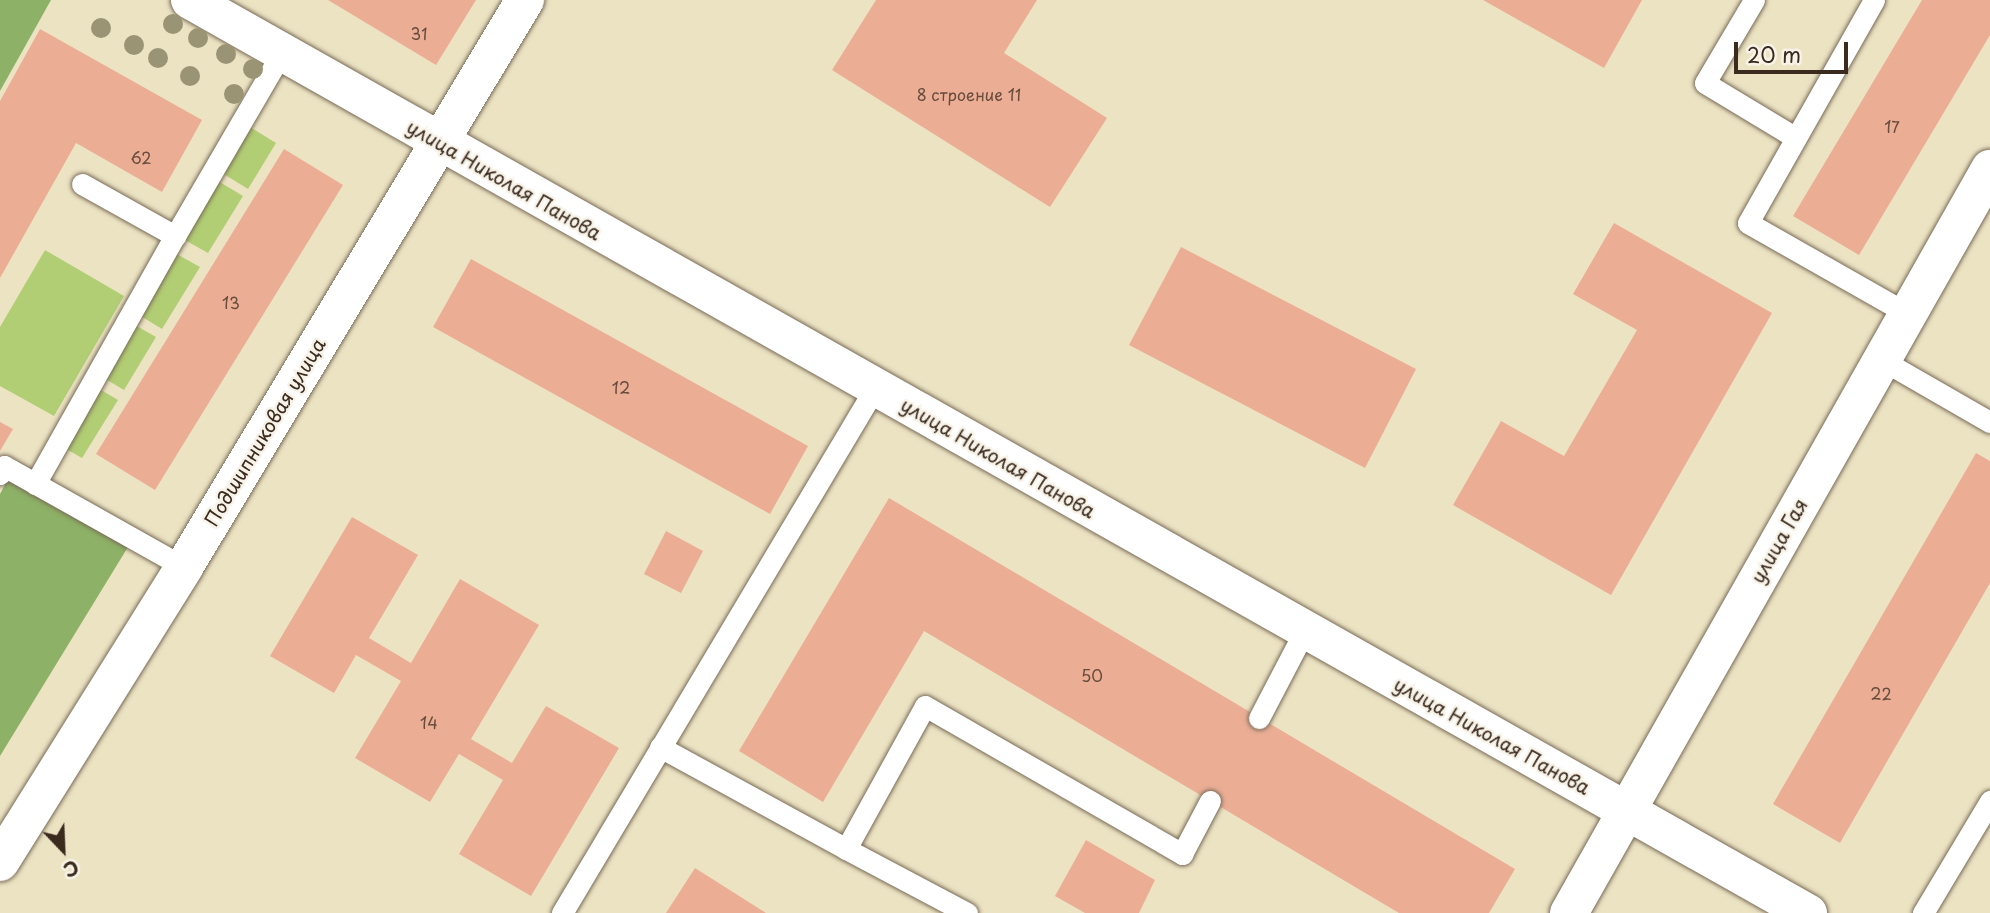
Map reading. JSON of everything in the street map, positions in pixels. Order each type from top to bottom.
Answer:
[{"type":"street","name":"улица Николая Панова","points":[[190,0],[1304,632],[1808,913]]},
{"type":"street","name":"Подшипниковая улица","points":[[0,862],[184,567],[525,0]]},
{"type":"street","name":"улица Гая","points":[[1569,913],[1990,169]]},
{"type":"lane","points":[[1754,0],[1705,83],[1796,138]]},
{"type":"lane","points":[[1874,0],[1748,223],[1908,314]]},
{"type":"lane","points":[[35,484],[282,52]]},
{"type":"lane","points":[[82,184],[175,236]]},
{"type":"lane","points":[[1882,360],[1990,422]]},
{"type":"lane","points":[[562,913],[874,388]]},
{"type":"lane","points":[[0,474],[4,466],[184,567]]},
{"type":"lane","points":[[1259,718],[1304,632]]},
{"type":"lane","points":[[846,849],[925,706],[1182,854],[1210,801]]},
{"type":"lane","points":[[660,747],[967,913]]},
{"type":"lane","points":[[1923,913],[1990,801]]},
{"type":"green space","points":[[0,0],[51,0],[0,91]]},
{"type":"green space","points":[[250,127],[276,143],[248,189],[222,173]]},
{"type":"green space","points":[[218,181],[243,196],[208,253],[183,239]]},
{"type":"green space","points":[[45,250],[124,296],[54,416],[0,386],[0,327]]},
{"type":"green space","points":[[175,253],[200,267],[162,329],[139,315]]},
{"type":"green space","points":[[133,324],[156,337],[124,390],[102,377]]},
{"type":"green space","points":[[96,387],[118,400],[82,458],[61,446]]},
{"type":"green space","points":[[8,479],[128,547],[0,756],[0,494]]},
{"type":"building","points":[[328,0],[476,0],[436,65]]},
{"type":"building","points":[[876,0],[1037,0],[1004,53],[1107,118],[1050,207],[832,70]]},
{"type":"building","points":[[1483,0],[1642,0],[1604,68]]},
{"type":"building","points":[[1922,0],[1990,0],[1990,35],[1859,255],[1793,216]]},
{"type":"building","points":[[40,29],[202,120],[162,192],[76,143],[0,278],[0,101]]},
{"type":"building","points":[[284,149],[343,185],[155,490],[96,454]]},
{"type":"building","points":[[1614,223],[1772,313],[1611,595],[1453,505],[1501,421],[1564,456],[1637,330],[1573,294]]},
{"type":"building","points":[[1181,247],[1416,369],[1365,468],[1129,345]]},
{"type":"building","points":[[471,259],[808,446],[770,514],[433,327]]},
{"type":"building","points":[[0,422],[13,429],[0,451]]},
{"type":"building","points":[[1976,453],[1990,461],[1990,583],[1840,843],[1773,804]]},
{"type":"building","points":[[889,498],[1515,869],[1489,913],[1399,913],[924,631],[823,802],[739,751]]},
{"type":"building","points":[[352,517],[418,555],[369,638],[411,663],[460,579],[539,625],[471,739],[512,763],[546,706],[619,748],[531,896],[459,854],[503,780],[459,754],[430,802],[355,758],[401,681],[356,655],[334,693],[270,656]]},
{"type":"building","points":[[666,531],[703,551],[681,593],[644,574]]},
{"type":"building","points":[[1086,840],[1155,880],[1139,913],[1085,913],[1055,896]]},
{"type":"building","points":[[695,868],[766,913],[666,913]]}]
